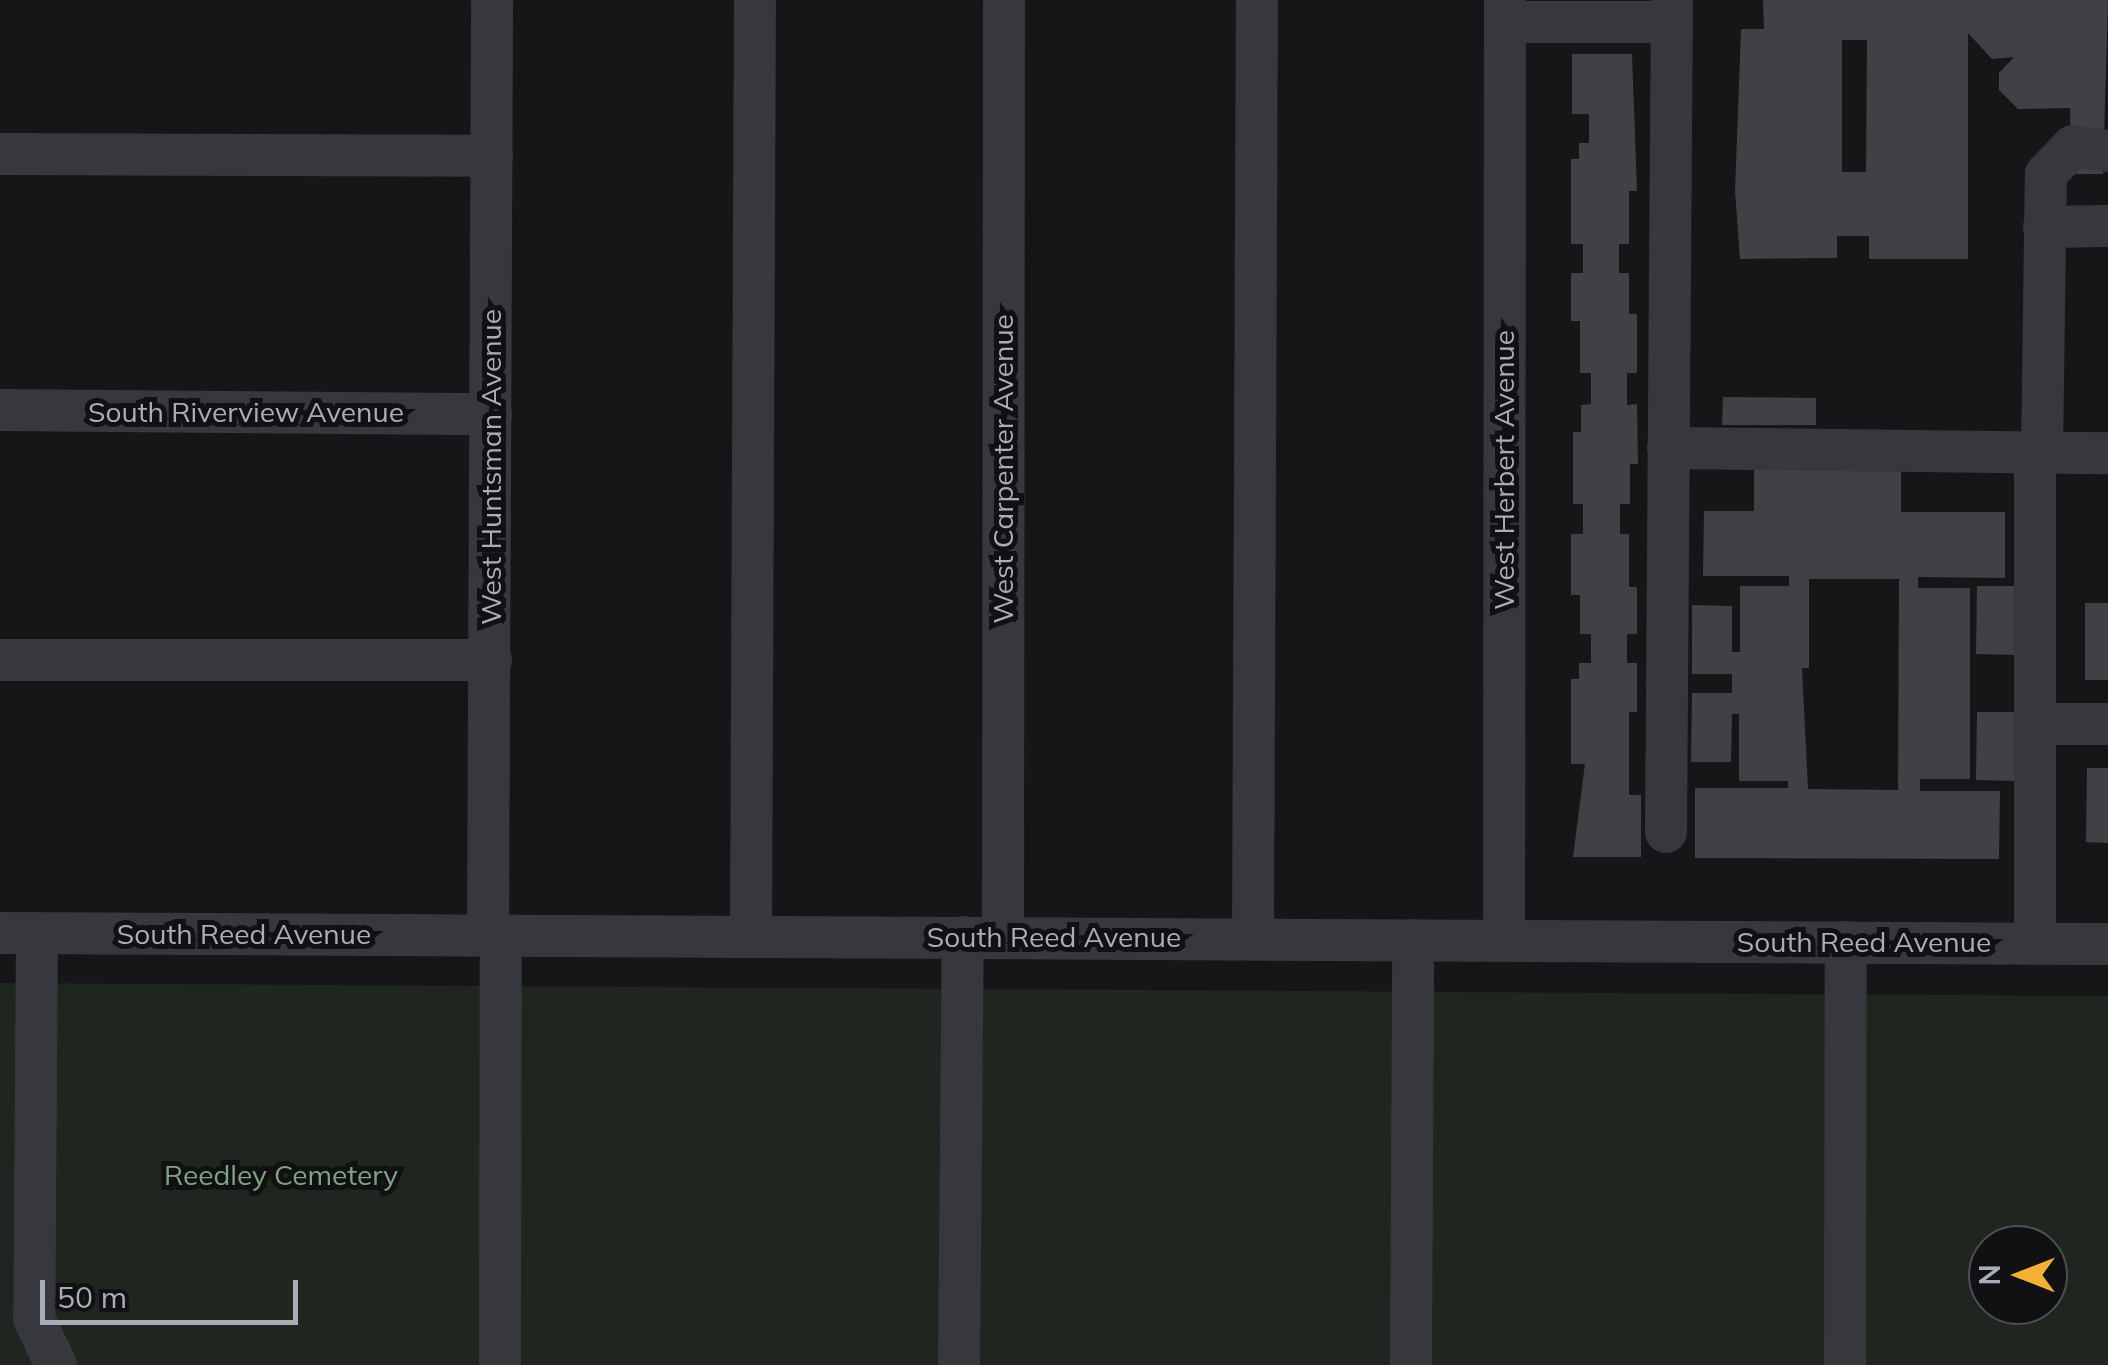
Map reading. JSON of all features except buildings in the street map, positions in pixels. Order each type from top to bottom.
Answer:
[{"type":"street","name":"West Huntsman Avenue","points":[[492,0],[491,660],[500,1365]]},
{"type":"street","points":[[751,936],[755,0]]},
{"type":"street","name":"West Carpenter Avenue","points":[[959,1365],[983,937],[1004,0]]},
{"type":"street","points":[[1253,938],[1256,0]]},
{"type":"street","points":[[1505,11],[1672,11],[1666,832]]},
{"type":"street","name":"West Herbert Avenue","points":[[1504,940],[1505,11]]},
{"type":"street","points":[[2035,943],[2038,453],[2044,227],[2051,162],[2072,146],[2108,151]]},
{"type":"street","points":[[0,154],[492,156]]},
{"type":"street","points":[[2044,227],[2108,226]]},
{"type":"street","name":"South Riverview Avenue","points":[[0,410],[492,414]]},
{"type":"street","points":[[1668,448],[2108,453]]},
{"type":"street","points":[[0,660],[491,660]]},
{"type":"street","points":[[2035,724],[2108,724]]},
{"type":"street","points":[[18,933],[34,1319],[56,1365]]},
{"type":"street","name":"South Reed Avenue","points":[[18,933],[2108,944]]},
{"type":"street","points":[[1411,1365],[1413,940]]},
{"type":"street","points":[[1845,1365],[1846,942]]},
{"type":"green space","name":"Reedley Cemetery","points":[[0,983],[2108,996],[2108,1365],[0,1365]]}]
